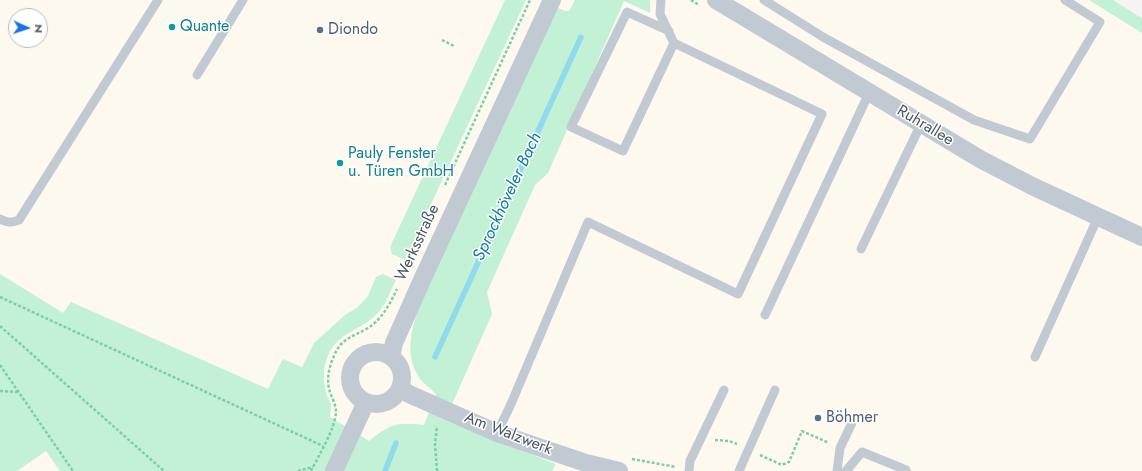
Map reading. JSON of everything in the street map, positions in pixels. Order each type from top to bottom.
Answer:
[{"type":"street","name":"Werksstraße","points":[[391,356],[394,343],[422,280],[552,0]]},
{"type":"street","name":"Ruhrallee","points":[[716,0],[920,124],[987,162],[1032,186],[1142,237]]},
{"type":"street","points":[[370,352],[383,352],[391,356],[401,371],[402,380],[400,388],[394,397],[386,402],[375,404],[366,402],[358,397],[350,382],[350,373],[353,365],[358,358],[370,352]]},
{"type":"street","name":"Am Walzwerk","points":[[400,388],[409,394],[497,433],[584,467],[619,471]]},
{"type":"street","points":[[334,471],[366,402]]},
{"type":"lane","points":[[2,222],[12,223],[19,220],[158,0]]},
{"type":"lane","points":[[197,75],[243,0]]},
{"type":"lane","points":[[497,433],[588,222],[738,294],[822,114],[674,43],[660,14],[661,0]]},
{"type":"lane","points":[[764,0],[823,37],[974,120],[1030,139],[1100,22],[1065,0]]},
{"type":"lane","points":[[669,31],[627,12],[571,127],[623,151],[674,43]]},
{"type":"lane","points":[[765,315],[869,93]]},
{"type":"lane","points":[[861,249],[920,124]]},
{"type":"lane","points":[[1035,356],[1098,217]]},
{"type":"lane","points":[[689,471],[690,461],[724,390]]},
{"type":"lane","points":[[739,471],[775,390]]},
{"type":"lane","points":[[837,471],[840,448],[852,423]]},
{"type":"lane","points":[[846,471],[862,452],[906,470]]},
{"type":"path","name":"Werksstraße","points":[[443,188],[530,0]]},
{"type":"path","points":[[442,40],[454,46]]},
{"type":"path","name":"Werksstraße","points":[[312,471],[335,422],[336,410],[329,390],[328,375],[334,356],[342,342],[352,335],[369,327],[385,312],[399,284]]},
{"type":"path","points":[[0,297],[323,446]]},
{"type":"path","points":[[0,326],[164,471]]},
{"type":"path","points":[[0,365],[73,471]]},
{"type":"path","points":[[0,390],[19,392]]},
{"type":"path","points":[[437,471],[435,444],[438,425]]},
{"type":"path","points":[[700,440],[729,441],[782,465],[789,462],[802,431],[828,443]]},
{"type":"path","points":[[298,471],[313,467]]},
{"type":"shaded area","points":[[0,0],[1114,0],[1142,17],[1142,471],[552,471],[555,464],[445,420],[373,445],[367,439],[330,417],[71,302],[64,313],[0,274]]},
{"type":"shaded area","points":[[46,451],[60,471],[17,471]]},
{"type":"green space","points":[[505,0],[526,0],[405,260],[392,254],[390,247]]},
{"type":"green space","points":[[575,0],[650,0],[650,13],[624,1],[548,173],[535,185],[487,292],[492,314],[445,420],[556,464],[552,471],[60,471],[46,451],[17,471],[0,471],[0,274],[63,313],[71,302],[268,389],[283,359],[302,367],[314,343],[345,315],[358,307],[368,296],[376,277],[383,274],[396,280],[382,307],[376,315],[339,340],[329,354],[325,365],[324,377],[326,392],[331,406],[330,417],[369,441],[383,431],[400,424],[424,425],[436,394],[420,379],[415,370],[410,350],[412,331],[421,301],[558,8],[569,11]]},
{"type":"green space","points":[[1089,0],[1113,0],[1142,18],[1142,33]]},
{"type":"waterway","name":"Sprockhöveler Bach","points":[[435,357],[581,37]]},
{"type":"waterway","name":"Sprockhöveler Bach","points":[[385,471],[396,443]]},
{"type":"place","name":"Quante","points":[[172,27]]},
{"type":"place","name":"Diondo","points":[[320,30]]},
{"type":"place","name":"Pauly Fenster u. Türen GmbH","points":[[340,163]]},
{"type":"place","name":"Böhmer","points":[[818,418]]}]
